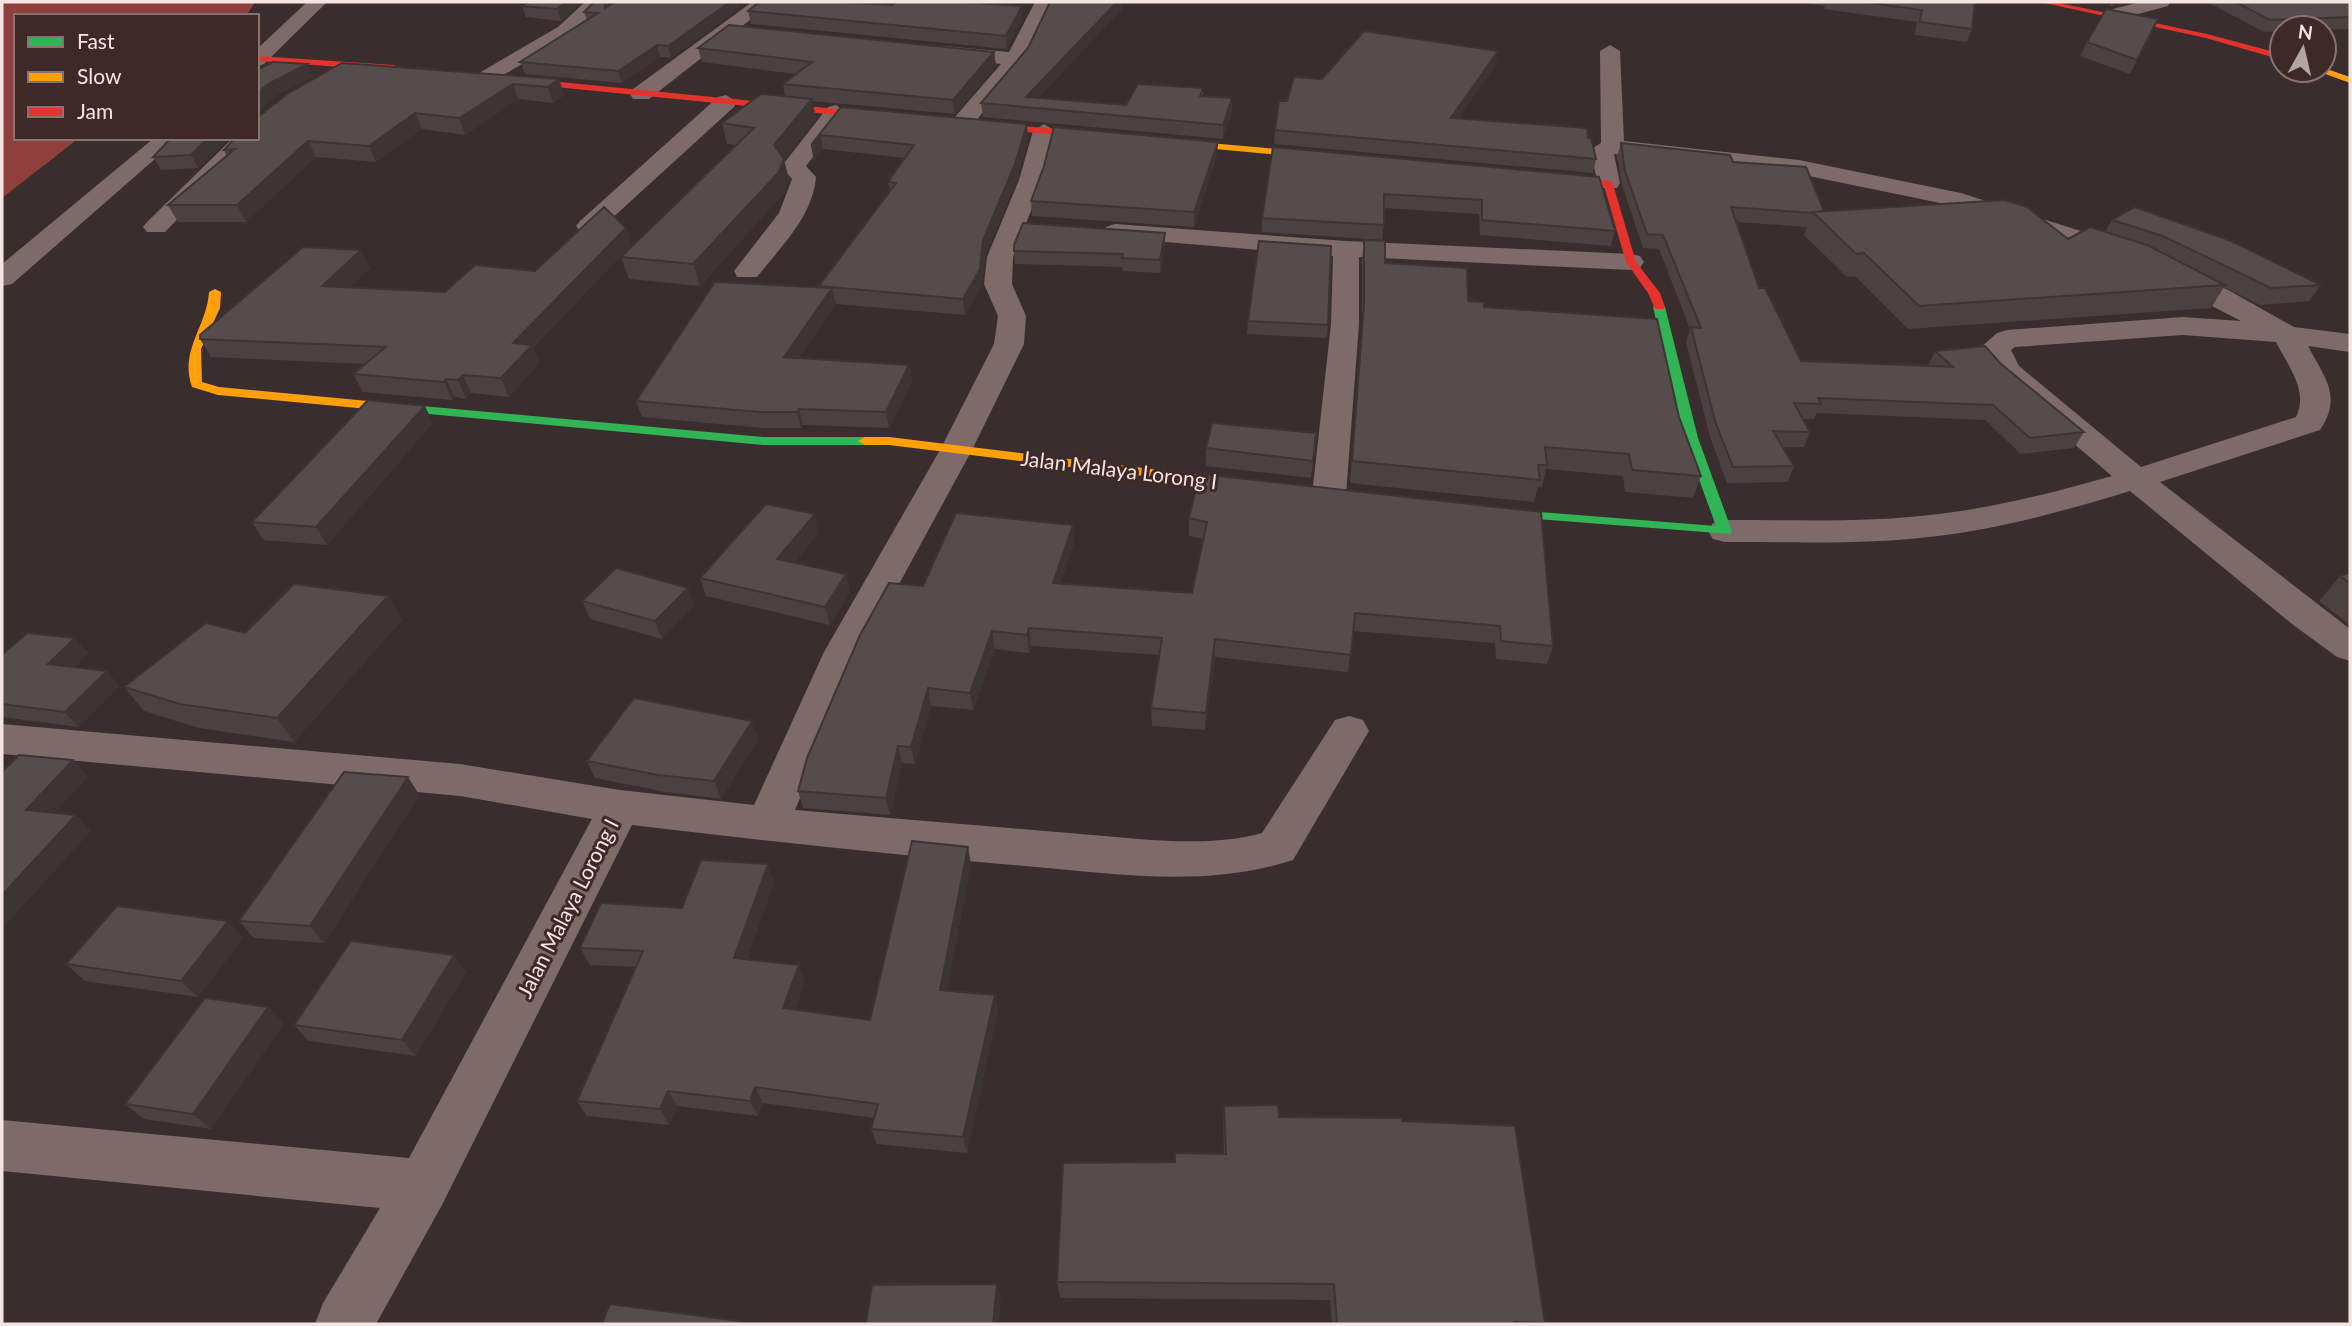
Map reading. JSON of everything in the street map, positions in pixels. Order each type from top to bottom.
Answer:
[{"type":"street","points":[[259,58],[318,2]]},
{"type":"street","points":[[480,77],[565,31],[596,2]]},
{"type":"street","points":[[641,94],[764,2]]},
{"type":"street","points":[[956,123],[1017,59],[1031,35],[1044,2]]},
{"type":"street","points":[[2044,2],[2112,15],[2268,54]]},
{"type":"street","points":[[2112,15],[2161,2]]},
{"type":"street","points":[[729,30],[756,32]]},
{"type":"street","points":[[926,51],[1017,59]]},
{"type":"street","points":[[1610,51],[1613,147]]},
{"type":"street","points":[[259,59],[414,70]]},
{"type":"street","points":[[319,84],[353,65]]},
{"type":"street","points":[[480,77],[899,118]]},
{"type":"street","points":[[589,226],[726,102]]},
{"type":"street","points":[[747,271],[792,211],[804,184],[804,177],[793,167],[836,112]]},
{"type":"street","points":[[956,123],[1346,158]]},
{"type":"street","points":[[767,824],[844,652],[957,450],[1009,344],[1012,317],[998,284],[1000,257],[1025,226],[1031,180],[1044,131]]},
{"type":"street","points":[[2,278],[166,140]]},
{"type":"street","points":[[156,227],[244,140]]},
{"type":"street","points":[[1479,511],[1725,531],[1828,532],[1968,521],[2136,480],[2309,423],[2317,406],[2316,390],[2287,335],[2220,297],[2144,260],[1952,198],[1799,167],[1613,147],[1602,149],[1608,183],[1631,262],[1654,293],[1664,321],[1691,438],[1725,531]]},
{"type":"street","points":[[1534,176],[1608,183]]},
{"type":"street","points":[[1095,231],[1346,249],[1631,262]]},
{"type":"street","points":[[1329,495],[1345,324],[1346,249]]},
{"type":"street","name":"Jalan Malaya Lorong I","points":[[215,292],[216,306],[195,349],[195,369],[196,384],[218,391],[763,442],[889,441],[1273,488]]},
{"type":"street","points":[[2343,342],[2183,326],[2007,339],[1999,342],[1995,348],[2006,370],[2197,533],[2277,596],[2350,648]]},
{"type":"street","name":"Jalan Malaya Lorong I","points":[[344,1324],[423,1186],[620,807],[951,843],[1203,861],[1264,852],[1277,847],[1349,731]]},
{"type":"street","points":[[2,739],[460,780],[620,807]]},
{"type":"street","points":[[2,1146],[423,1186]]},
{"type":"shaded area","points":[[2,2],[255,2],[247,14],[14,14],[14,140],[76,140],[2,198]]},
{"type":"building","points":[[529,2],[566,2],[557,9],[522,6]]},
{"type":"building","points":[[594,2],[605,2],[605,8],[615,2],[730,2],[668,46],[657,45],[618,71],[520,62],[598,13],[584,12]]},
{"type":"building","points":[[759,2],[893,5],[896,2],[962,2],[1022,6],[1006,36],[748,11]]},
{"type":"building","points":[[1050,2],[1117,2],[1026,97],[1126,105],[1138,84],[1203,88],[1200,96],[1232,98],[1223,125],[981,103],[1028,48]]},
{"type":"building","points":[[1864,2],[1975,2],[1972,29],[1920,22],[1922,10]]},
{"type":"building","points":[[2236,2],[2350,2],[2350,17],[2338,17],[2338,14],[2268,14],[2268,19]]},
{"type":"building","points":[[2106,9],[2158,19],[2137,60],[2087,42]]},
{"type":"building","points":[[729,25],[994,52],[953,100],[783,84],[812,62],[698,48]]},
{"type":"building","points":[[1364,31],[1498,51],[1451,118],[1587,128],[1596,159],[1275,130],[1279,101],[1287,101],[1294,77],[1322,79]]},
{"type":"building","points":[[273,62],[307,64],[259,91],[259,69]]},
{"type":"building","points":[[342,63],[559,79],[548,87],[513,84],[459,118],[415,113],[369,146],[308,141],[237,205],[168,205],[235,149],[224,150],[233,140],[259,140],[259,116],[287,94]]},
{"type":"building","points":[[761,94],[812,99],[774,145],[784,159],[779,172],[693,264],[621,257],[754,128],[722,123]]},
{"type":"building","points":[[841,107],[1027,124],[1015,164],[983,240],[980,269],[963,299],[819,286],[896,183],[888,182],[914,145],[821,135],[811,145]]},
{"type":"building","points":[[1054,127],[1218,142],[1194,212],[1031,201]]},
{"type":"building","points":[[169,140],[206,140],[191,155],[153,157]]},
{"type":"building","points":[[1621,143],[1730,155],[1733,162],[1806,167],[1824,211],[1814,213],[1731,207],[1759,288],[1765,288],[1801,361],[1953,367],[1935,351],[1985,346],[2001,364],[2084,432],[2030,438],[1993,405],[1818,398],[1821,404],[1794,403],[1810,432],[1773,431],[1794,466],[1733,467],[1715,421],[1691,327],[1701,328],[1663,235],[1647,234],[1625,171]]},
{"type":"building","points":[[1273,147],[1599,177],[1615,231],[1482,220],[1482,200],[1384,194],[1384,225],[1262,218]]},
{"type":"building","points":[[2005,200],[2027,207],[2068,239],[2090,227],[2147,245],[2225,285],[1919,306],[1864,253],[1856,254],[1813,212]]},
{"type":"building","points":[[604,207],[626,228],[513,343],[532,345],[501,378],[463,375],[458,380],[446,379],[444,382],[353,374],[386,347],[200,339],[200,335],[303,247],[361,250],[322,286],[445,292],[475,265],[535,271]]},
{"type":"building","points":[[2135,207],[2231,241],[2321,285],[2271,288],[2163,236],[2112,220]]},
{"type":"building","points":[[1023,223],[1165,233],[1160,260],[1122,258],[1123,254],[1014,251]]},
{"type":"building","points":[[1364,240],[1385,241],[1385,263],[1467,268],[1468,301],[1484,302],[1484,307],[1657,319],[1679,417],[1701,476],[1632,470],[1629,454],[1545,447],[1547,465],[1538,465],[1540,480],[1352,461],[1364,304]]},
{"type":"building","points":[[1259,241],[1331,246],[1328,325],[1248,321]]},
{"type":"building","points":[[715,282],[832,288],[784,357],[909,365],[886,412],[799,409],[797,412],[759,412],[636,401]]},
{"type":"building","points":[[368,400],[425,406],[316,527],[252,522]]},
{"type":"building","points":[[1212,423],[1316,433],[1313,461],[1206,448]]},
{"type":"building","points":[[1200,474],[1541,512],[1553,646],[1501,641],[1500,626],[1355,613],[1351,655],[1215,639],[1206,713],[1151,708],[1162,638],[1029,628],[1027,635],[992,631],[970,693],[928,688],[911,747],[898,746],[886,798],[798,791],[807,758],[860,635],[889,583],[923,586],[956,513],[1073,525],[1053,583],[1192,593],[1207,522],[1189,518]]},
{"type":"building","points":[[766,504],[815,514],[777,559],[846,574],[825,607],[700,578]]},
{"type":"building","points":[[616,568],[688,588],[655,621],[582,601]]},
{"type":"building","points":[[2350,573],[2350,583],[2340,576]]},
{"type":"building","points":[[294,584],[388,596],[277,718],[180,704],[124,687],[206,623],[245,633]]},
{"type":"building","points":[[27,633],[75,638],[48,664],[107,671],[65,712],[2,704],[2,655]]},
{"type":"building","points":[[634,698],[752,721],[714,781],[658,775],[587,761]]},
{"type":"building","points":[[19,755],[73,760],[26,810],[76,815],[2,895],[2,772]]},
{"type":"building","points":[[344,772],[408,777],[310,926],[239,921]]},
{"type":"building","points":[[912,841],[968,847],[940,990],[995,995],[963,1137],[871,1129],[878,1104],[755,1087],[750,1101],[668,1091],[660,1109],[577,1101],[643,951],[580,948],[601,903],[682,908],[701,860],[768,864],[734,958],[799,965],[783,1008],[870,1020]]},
{"type":"building","points":[[117,906],[228,921],[181,981],[66,964]]},
{"type":"building","points":[[351,941],[454,955],[402,1040],[294,1025]]},
{"type":"building","points":[[205,998],[268,1007],[193,1114],[125,1104]]},
{"type":"building","points":[[1278,1105],[1279,1117],[1402,1118],[1402,1121],[1515,1126],[1545,1323],[1337,1324],[1334,1284],[1057,1282],[1063,1163],[1175,1162],[1175,1153],[1226,1154],[1224,1106]]},
{"type":"building","points":[[997,1284],[993,1324],[866,1324],[872,1285]]},
{"type":"building","points":[[610,1304],[762,1324],[602,1324]]},
{"type":"traffic: fast","points":[[1491,512],[1725,531],[1691,438],[1659,307]]},
{"type":"traffic: fast","points":[[411,409],[763,441],[865,441]]},
{"type":"traffic: slow","points":[[2338,76],[2350,80]]},
{"type":"traffic: slow","points":[[1164,142],[1324,156]]},
{"type":"traffic: slow","points":[[215,292],[214,308],[195,349],[196,384],[218,391],[411,409]]},
{"type":"traffic: slow","points":[[865,441],[889,441],[1250,485]]},
{"type":"traffic: jam","points":[[2044,2],[2207,36],[2268,53]]},
{"type":"traffic: jam","points":[[260,58],[394,68]]},
{"type":"traffic: jam","points":[[509,80],[888,117]]},
{"type":"traffic: jam","points":[[976,125],[1104,136]]},
{"type":"traffic: jam","points":[[1548,177],[1608,183],[1631,262],[1654,293],[1659,307]]}]
